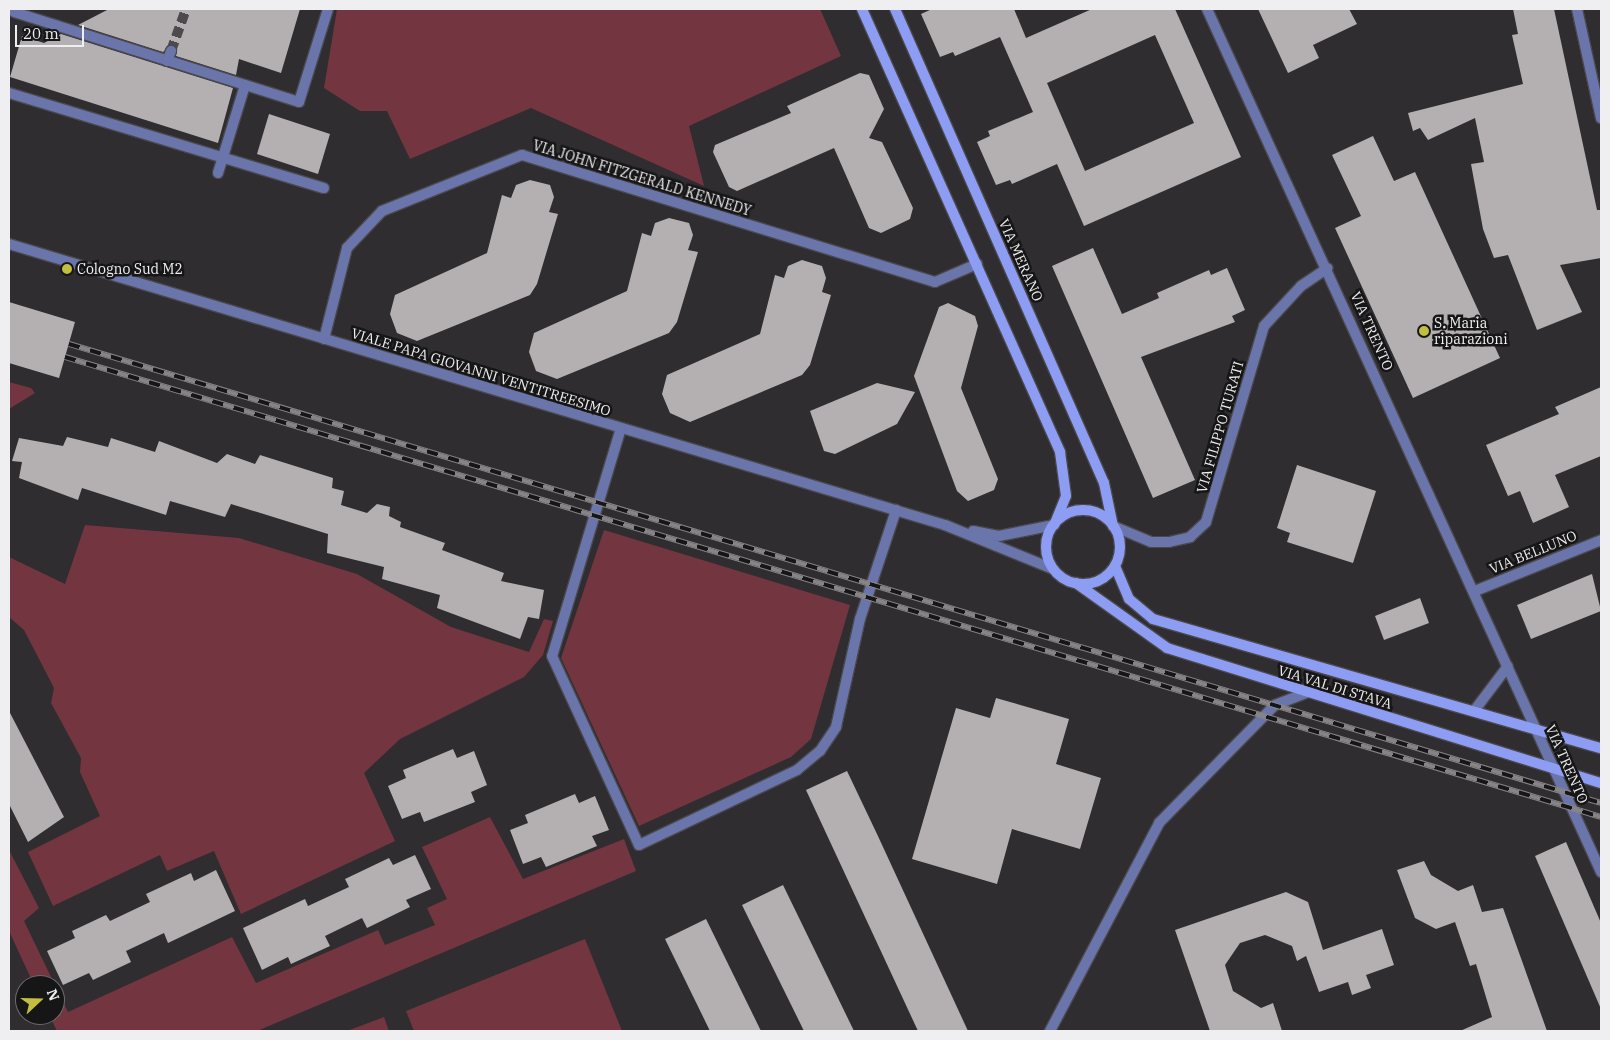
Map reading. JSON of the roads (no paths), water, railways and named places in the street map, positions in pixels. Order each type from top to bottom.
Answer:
[{"type":"street","points":[[15,12],[169,56],[245,85],[299,102],[328,9]]},
{"type":"street","points":[[862,9],[1060,452],[1066,496],[1046,544],[1053,569],[1076,583],[1095,582],[1115,566],[1120,541],[1113,526],[1092,511],[1079,511],[1054,525]]},
{"type":"street","name":"VIA MERANO","points":[[895,9],[1104,483],[1113,526]]},
{"type":"street","name":"VIA TRENTO","points":[[1207,9],[1328,268],[1601,872]]},
{"type":"street","points":[[1577,9],[1601,118]]},
{"type":"street","points":[[218,173],[245,85]]},
{"type":"street","points":[[9,93],[324,188]]},
{"type":"street","name":"VIA JOHN FITZGERALD KENNEDY","points":[[324,339],[347,248],[382,211],[522,155],[935,282],[977,264]]},
{"type":"street","name":"VIALE PAPA GIOVANNI VENTITREESIMO","points":[[9,244],[945,525],[1053,569]]},
{"type":"street","name":"VIA FILIPPO TURATI","points":[[1113,526],[1151,542],[1169,542],[1190,537],[1206,522],[1264,326],[1301,286],[1328,268]]},
{"type":"street","points":[[621,428],[552,656],[639,845],[797,770],[820,752],[836,728],[860,619],[896,510]]},
{"type":"street","name":"VIALE PAPA GIOVANNI VENTITREESIMO","points":[[945,525],[999,536],[1054,525]]},
{"type":"street","name":"VIA BELLUNO","points":[[1475,590],[1601,540]]},
{"type":"street","name":"VIA VAL DI STAVA","points":[[1115,566],[1129,599],[1152,619],[1601,748]]},
{"type":"street","name":"VIA VAL DI STAVA","points":[[1076,583],[1167,648],[1306,693],[1601,783]]},
{"type":"street","points":[[1474,711],[1508,666]]},
{"type":"street","points":[[1050,1031],[1159,823],[1274,705],[1306,693]]},
{"type":"tunnel","points":[[171,51],[186,9]]},
{"type":"railway","points":[[69,344],[1601,803]]},
{"type":"railway","points":[[65,357],[1601,817]]},
{"type":"place","name":"Cologno Sud M2","points":[[67,269]]},
{"type":"place","name":"S. Maria riparazioni","points":[[1424,331]]}]
